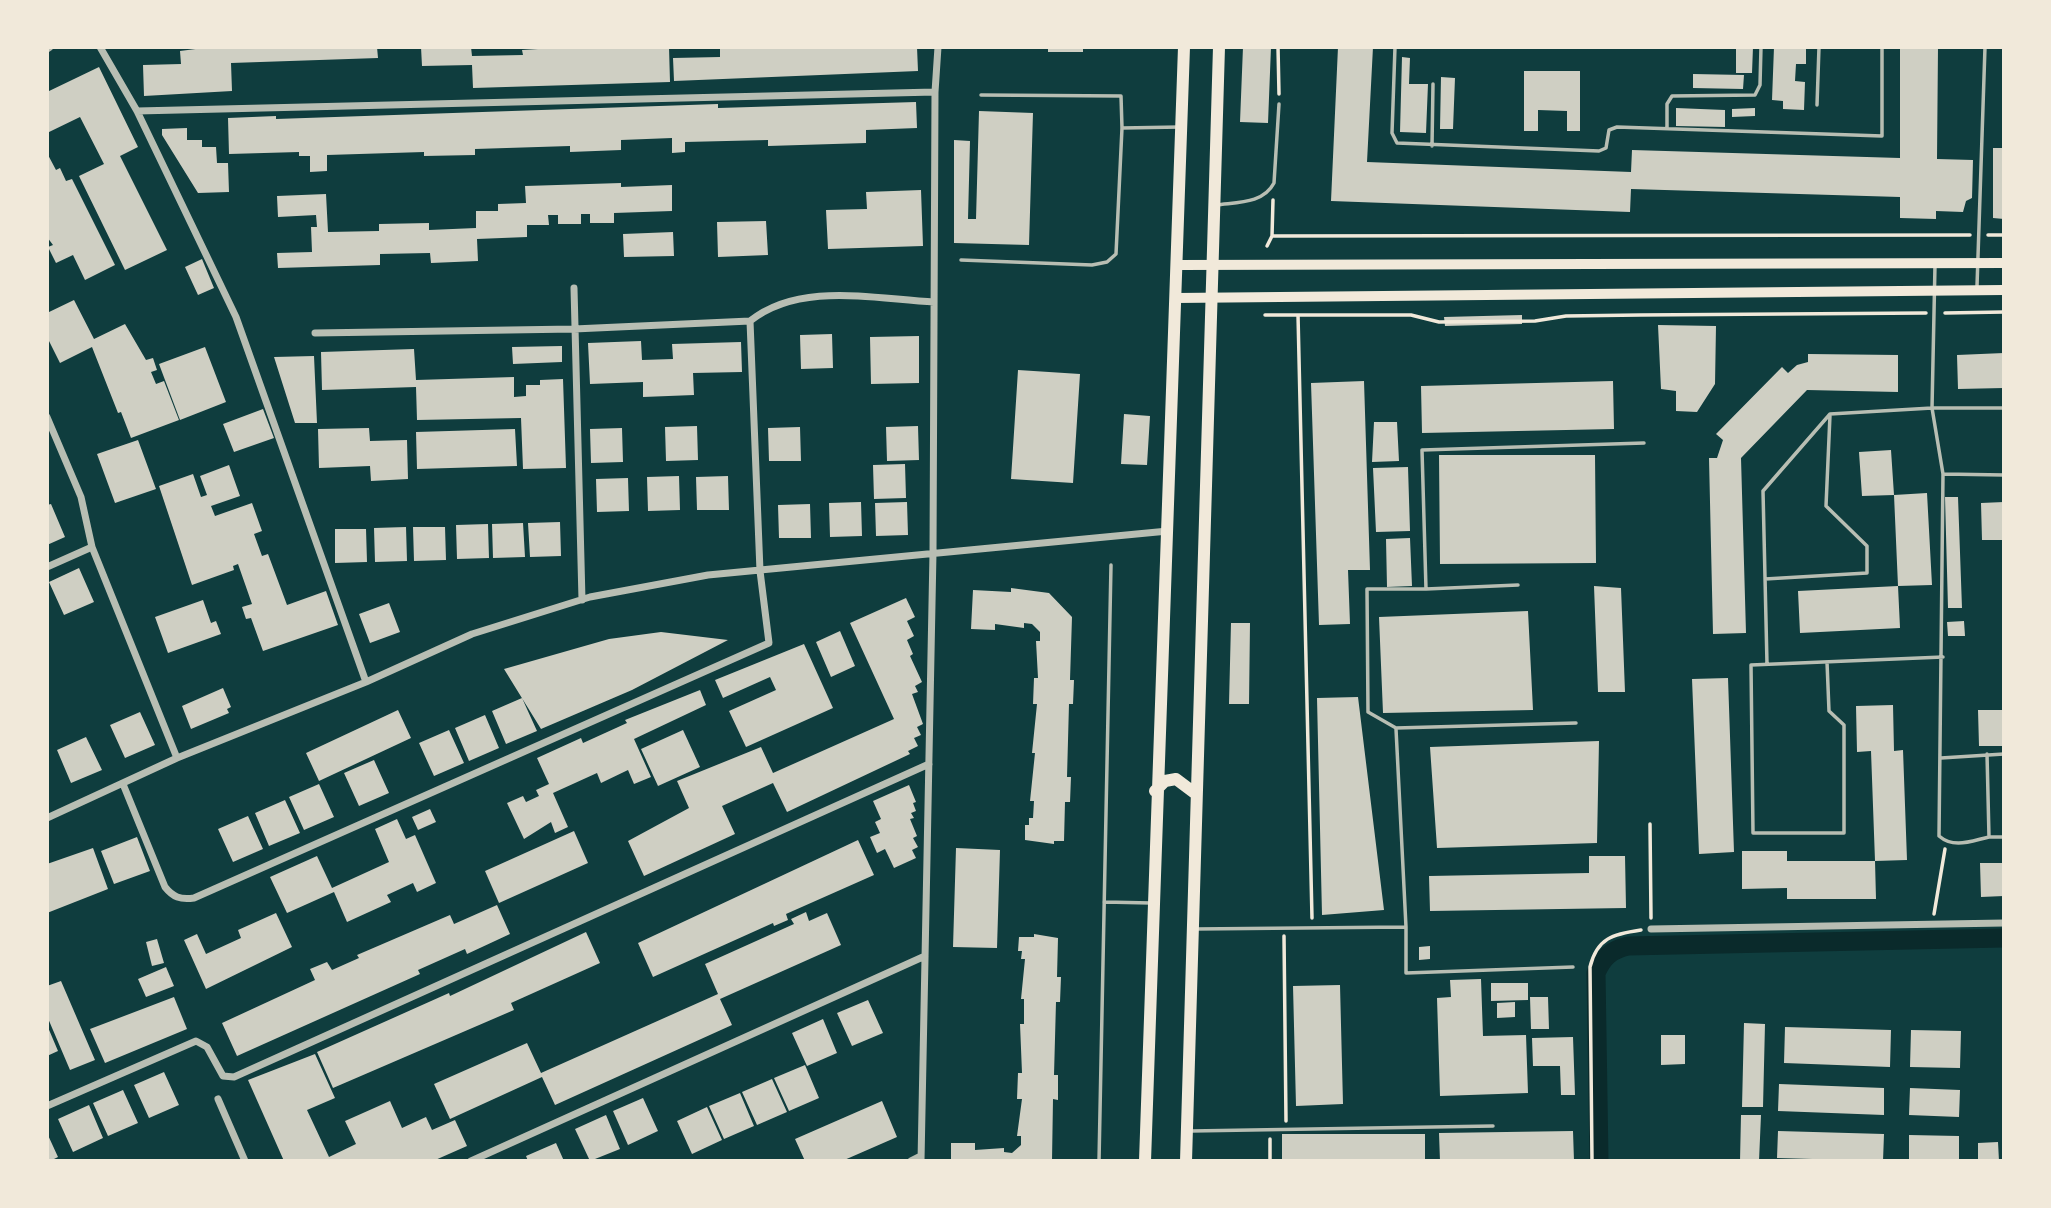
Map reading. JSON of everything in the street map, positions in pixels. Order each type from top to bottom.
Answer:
[{"type":"main road","points":[[1145,1161],[1155,791],[1168,531],[1184,47]]},
{"type":"main road","points":[[1186,1161],[1219,47]]},
{"type":"main road","points":[[1178,265],[2004,263]]},
{"type":"main road","points":[[1177,298],[2004,290]]},
{"type":"main road","points":[[1155,791],[1165,781],[1176,779],[1196,794]]},
{"type":"street","points":[[100,47],[137,111],[236,317],[366,682]]},
{"type":"street","points":[[911,1161],[921,1158],[933,553],[935,92],[938,47]]},
{"type":"street","points":[[137,111],[935,92]]},
{"type":"street","points":[[574,288],[582,600]]},
{"type":"street","points":[[315,332],[574,329],[750,321],[766,309],[813,296],[934,302]]},
{"type":"street","points":[[123,784],[165,887],[172,895],[183,900],[194,898],[769,643],[760,571],[750,321]]},
{"type":"street","points":[[47,418],[81,497],[92,547],[177,758]]},
{"type":"street","points":[[47,818],[177,758],[366,682],[481,630],[582,600],[708,575],[1168,531]]},
{"type":"street","points":[[47,567],[92,547]]},
{"type":"street","points":[[47,1106],[200,1041],[218,1070],[228,1078],[234,1077],[929,764]]},
{"type":"street","points":[[1651,929],[2004,923]]},
{"type":"street","points":[[471,1161],[925,956]]},
{"type":"street","points":[[218,1099],[245,1161]]},
{"type":"lane","points":[[1395,47],[1393,139],[1402,145],[1599,151],[1606,148],[1612,128],[1882,136],[1882,47]]},
{"type":"lane","points":[[1667,129],[1667,104],[1672,96],[1755,95],[1760,85],[1761,47]]},
{"type":"lane","points":[[1817,105],[1819,47]]},
{"type":"lane","points":[[1976,290],[1985,47]]},
{"type":"lane","points":[[1432,146],[1433,84]]},
{"type":"lane","points":[[961,260],[1092,265],[1107,262],[1116,254],[1121,96],[981,95]]},
{"type":"lane","points":[[1214,206],[1263,197],[1274,183],[1279,104]]},
{"type":"lane","points":[[1122,128],[1182,127]]},
{"type":"lane","points":[[1935,263],[1932,408],[1943,474],[1939,836],[1947,842],[1959,844],[1989,837],[2004,837]]},
{"type":"lane","points":[[1767,664],[1763,491],[1830,414],[1932,408],[2004,408]]},
{"type":"lane","points":[[1765,579],[1867,573],[1867,545],[1826,506],[1830,414]]},
{"type":"lane","points":[[1426,589],[1422,450],[1644,443]]},
{"type":"lane","points":[[1943,474],[2004,475]]},
{"type":"lane","points":[[1099,1161],[1111,565]]},
{"type":"lane","points":[[1518,585],[1367,589],[1368,712],[1396,728],[1576,723]]},
{"type":"lane","points":[[1828,662],[1829,710],[1844,724],[1844,833],[1753,833],[1751,665],[1943,657]]},
{"type":"lane","points":[[1396,728],[1406,973],[1573,967]]},
{"type":"lane","points":[[1987,754],[1989,837]]},
{"type":"lane","points":[[1941,758],[2004,754]]},
{"type":"lane","points":[[1104,902],[1152,903]]},
{"type":"lane","points":[[1192,929],[1312,930],[1406,927]]},
{"type":"lane","points":[[1187,1131],[1493,1126]]},
{"type":"path","points":[[1278,47],[1279,104]]},
{"type":"path","points":[[1267,246],[1272,236],[1274,183]]},
{"type":"path","points":[[1272,236],[2004,235]]},
{"type":"path","points":[[1265,315],[1411,315],[1439,322],[1535,321],[1566,316],[1640,314],[2004,312]]},
{"type":"path","points":[[1298,315],[1312,930]]},
{"type":"path","points":[[1592,1161],[1589,974],[1598,946],[1610,935],[1651,929],[1650,824]]},
{"type":"path","points":[[1933,926],[1936,884],[1947,842]]},
{"type":"path","points":[[1284,930],[1286,1129]]},
{"type":"path","points":[[1270,1129],[1270,1161]]},
{"type":"building","points":[[211,47],[377,47],[378,58],[231,63],[232,91],[144,96],[143,65],[181,64],[180,51]]},
{"type":"building","points":[[421,47],[471,47],[472,56],[523,55],[522,50],[570,47],[669,47],[670,82],[473,88],[472,65],[422,66]]},
{"type":"building","points":[[720,47],[917,47],[918,71],[674,81],[673,58],[720,57]]},
{"type":"building","points":[[1048,47],[1083,47],[1083,52],[1048,52]]},
{"type":"building","points":[[1243,47],[1271,47],[1268,123],[1240,122]]},
{"type":"building","points":[[1338,47],[1373,47],[1367,162],[1631,172],[1632,150],[1900,158],[1900,47],[1938,47],[1937,159],[1973,160],[1972,198],[1966,201],[1963,212],[1936,211],[1936,219],[1900,218],[1900,197],[1631,189],[1630,212],[1331,201]]},
{"type":"building","points":[[1736,47],[1753,47],[1752,73],[1736,73]]},
{"type":"building","points":[[1774,47],[1806,47],[1806,64],[1796,64],[1795,81],[1805,82],[1804,110],[1783,109],[1783,101],[1772,100]]},
{"type":"building","points":[[1402,57],[1410,58],[1409,84],[1428,84],[1426,133],[1400,132]]},
{"type":"building","points":[[99,67],[138,147],[120,156],[167,250],[125,270],[79,176],[104,164],[80,117],[47,133],[47,92]]},
{"type":"building","points":[[1524,71],[1580,71],[1580,131],[1567,131],[1567,111],[1538,110],[1538,131],[1524,131]]},
{"type":"building","points":[[1693,74],[1744,75],[1743,89],[1693,88]]},
{"type":"building","points":[[1441,77],[1455,78],[1453,129],[1440,129]]},
{"type":"building","points":[[916,102],[917,128],[866,130],[866,143],[768,146],[768,140],[685,142],[685,152],[672,153],[672,138],[621,140],[621,150],[570,152],[570,146],[475,149],[475,155],[424,156],[424,152],[327,155],[327,171],[310,172],[310,156],[299,156],[299,152],[229,154],[228,118],[276,116],[276,119],[718,104],[718,108]]},
{"type":"building","points":[[1676,108],[1725,110],[1725,127],[1676,126]]},
{"type":"building","points":[[1755,108],[1755,116],[1732,117],[1732,109]]},
{"type":"building","points":[[979,111],[1033,113],[1029,245],[954,243],[954,140],[970,141],[968,219],[976,219]]},
{"type":"building","points":[[187,128],[187,140],[202,140],[202,147],[216,147],[217,163],[228,163],[229,192],[198,193],[162,135],[162,129]]},
{"type":"building","points":[[1993,148],[2004,148],[2004,219],[1993,218]]},
{"type":"building","points":[[47,153],[56,170],[60,168],[66,181],[72,179],[115,265],[85,280],[73,255],[56,263],[48,247],[53,245],[47,237]]},
{"type":"building","points":[[621,183],[621,187],[672,185],[672,211],[614,213],[614,223],[590,223],[590,214],[581,214],[581,224],[558,224],[558,215],[548,215],[549,225],[527,225],[527,237],[477,239],[478,261],[431,263],[430,253],[380,254],[380,265],[278,268],[277,253],[312,252],[311,227],[317,227],[316,215],[278,217],[277,196],[326,194],[328,232],[379,231],[379,224],[429,223],[429,230],[476,228],[476,211],[498,211],[498,204],[526,203],[525,186]]},
{"type":"building","points":[[921,190],[923,246],[828,249],[826,210],[867,209],[866,192]]},
{"type":"building","points":[[766,221],[768,255],[718,257],[717,222]]},
{"type":"building","points":[[673,232],[674,256],[624,257],[623,234]]},
{"type":"building","points":[[202,259],[214,288],[198,295],[185,267]]},
{"type":"building","points":[[74,300],[94,339],[125,324],[146,360],[153,358],[157,370],[151,372],[156,384],[164,381],[179,420],[131,438],[121,412],[118,413],[92,347],[60,363],[47,337],[47,313]]},
{"type":"building","points":[[1522,315],[1522,324],[1445,326],[1444,317]]},
{"type":"building","points":[[1658,325],[1716,326],[1715,384],[1697,412],[1676,411],[1676,391],[1661,389]]},
{"type":"building","points":[[832,334],[833,368],[801,369],[800,335]]},
{"type":"building","points":[[919,336],[919,383],[871,384],[870,337]]},
{"type":"building","points":[[641,341],[642,360],[673,359],[672,344],[741,342],[742,372],[693,373],[694,395],[643,397],[643,382],[590,384],[588,343]]},
{"type":"building","points":[[562,346],[562,362],[513,364],[512,347]]},
{"type":"building","points":[[205,347],[226,402],[180,420],[159,364]]},
{"type":"building","points":[[414,349],[416,380],[514,377],[514,397],[526,396],[526,385],[540,385],[540,380],[563,379],[566,468],[523,469],[521,418],[417,420],[416,387],[322,390],[321,352]]},
{"type":"building","points":[[2004,353],[2004,388],[1958,389],[1957,355]]},
{"type":"building","points":[[1808,354],[1898,355],[1898,392],[1807,390],[1741,458],[1746,633],[1713,634],[1709,458],[1717,458],[1723,440],[1716,434],[1782,367],[1788,373],[1797,365],[1808,362]]},
{"type":"building","points":[[314,356],[317,423],[295,423],[274,357]]},
{"type":"building","points":[[1018,370],[1080,374],[1073,483],[1011,479]]},
{"type":"building","points":[[1364,381],[1370,570],[1348,570],[1350,624],[1319,625],[1311,383]]},
{"type":"building","points":[[1613,381],[1614,429],[1422,433],[1421,386]]},
{"type":"building","points":[[263,409],[274,438],[234,452],[223,424]]},
{"type":"building","points":[[1124,414],[1150,416],[1147,465],[1121,464]]},
{"type":"building","points":[[1374,422],[1397,422],[1399,461],[1372,462]]},
{"type":"building","points":[[697,426],[698,460],[666,461],[665,427]]},
{"type":"building","points":[[918,426],[919,460],[887,461],[886,427]]},
{"type":"building","points":[[800,427],[801,461],[769,461],[768,428]]},
{"type":"building","points":[[369,428],[370,441],[407,440],[408,479],[371,481],[370,466],[319,468],[318,429]]},
{"type":"building","points":[[622,428],[623,462],[591,463],[590,429]]},
{"type":"building","points":[[515,429],[517,466],[417,469],[416,432]]},
{"type":"building","points":[[138,440],[156,489],[115,503],[97,454]]},
{"type":"building","points":[[1891,450],[1894,495],[1862,496],[1859,452]]},
{"type":"building","points":[[1439,455],[1595,455],[1596,563],[1440,564]]},
{"type":"building","points":[[905,464],[906,498],[874,499],[873,465]]},
{"type":"building","points":[[229,465],[240,496],[211,506],[215,516],[252,503],[262,531],[254,534],[262,556],[268,554],[287,605],[326,591],[338,625],[263,651],[251,618],[246,619],[242,607],[252,604],[238,564],[233,566],[234,570],[192,585],[159,486],[193,474],[201,497],[207,495],[200,476]]},
{"type":"building","points":[[1408,467],[1410,531],[1376,532],[1373,468]]},
{"type":"building","points":[[679,476],[680,510],[648,511],[647,477]]},
{"type":"building","points":[[728,476],[729,510],[697,510],[696,477]]},
{"type":"building","points":[[628,478],[629,511],[597,512],[596,479]]},
{"type":"building","points":[[1927,493],[1932,585],[1898,586],[1894,495]]},
{"type":"building","points":[[1945,497],[1958,497],[1962,608],[1948,608]]},
{"type":"building","points":[[861,502],[862,536],[830,537],[829,503]]},
{"type":"building","points":[[907,502],[908,535],[876,536],[875,503]]},
{"type":"building","points":[[2004,502],[2004,540],[1982,540],[1981,503]]},
{"type":"building","points":[[51,504],[65,537],[47,545],[47,505]]},
{"type":"building","points":[[810,504],[811,538],[779,538],[778,505]]},
{"type":"building","points":[[560,522],[561,556],[530,557],[528,523]]},
{"type":"building","points":[[523,523],[525,557],[493,558],[492,524]]},
{"type":"building","points":[[488,524],[489,558],[457,559],[456,525]]},
{"type":"building","points":[[406,527],[407,561],[375,562],[374,528]]},
{"type":"building","points":[[413,527],[445,527],[446,560],[414,561]]},
{"type":"building","points":[[335,529],[366,529],[367,562],[335,563]]},
{"type":"building","points":[[1410,538],[1412,586],[1387,587],[1386,539]]},
{"type":"building","points":[[79,568],[94,602],[64,615],[49,582]]},
{"type":"building","points":[[1594,586],[1621,588],[1625,692],[1598,692]]},
{"type":"building","points":[[1898,586],[1900,628],[1800,633],[1798,591]]},
{"type":"building","points":[[1011,588],[1049,593],[1072,617],[1070,680],[1074,680],[1073,704],[1069,704],[1067,777],[1071,777],[1070,802],[1065,802],[1064,841],[1054,841],[1054,844],[1025,840],[1025,825],[1029,825],[1029,818],[1033,818],[1034,801],[1030,801],[1037,704],[1033,704],[1034,678],[1038,678],[1036,641],[1040,641],[1040,632],[1032,624],[1024,623],[1024,628],[995,624],[995,630],[971,629],[973,590],[1011,592]]},
{"type":"building","points":[[906,598],[915,617],[907,621],[914,636],[907,640],[913,654],[910,656],[922,682],[915,686],[918,692],[912,694],[923,724],[917,727],[921,735],[914,738],[918,746],[908,751],[910,754],[787,812],[773,783],[722,806],[735,834],[644,876],[628,841],[689,808],[677,781],[761,747],[773,773],[894,719],[850,623]]},
{"type":"building","points":[[203,600],[211,623],[216,621],[221,634],[168,653],[155,617]]},
{"type":"building","points":[[389,603],[400,632],[370,643],[359,614]]},
{"type":"building","points":[[1528,611],[1533,710],[1383,713],[1379,617]]},
{"type":"building","points":[[1964,621],[1965,636],[1948,636],[1947,622]]},
{"type":"building","points":[[1231,623],[1250,623],[1249,704],[1229,704]]},
{"type":"building","points":[[840,631],[855,666],[831,677],[816,642]]},
{"type":"building","points":[[661,632],[728,640],[632,690],[541,729],[504,669],[609,639]]},
{"type":"building","points":[[804,644],[833,708],[746,747],[729,711],[776,690],[770,677],[723,698],[715,680]]},
{"type":"building","points":[[1728,678],[1734,852],[1699,854],[1692,679]]},
{"type":"building","points":[[223,688],[231,707],[227,709],[229,713],[191,729],[182,706]]},
{"type":"building","points":[[700,690],[706,705],[634,739],[651,777],[634,784],[628,770],[601,783],[597,773],[553,793],[568,827],[555,833],[551,822],[524,839],[507,803],[523,796],[526,802],[539,796],[536,790],[549,784],[537,758],[581,738],[583,743],[627,723],[625,720]]},
{"type":"building","points":[[1358,697],[1384,910],[1322,915],[1317,698]]},
{"type":"building","points":[[522,698],[537,731],[506,744],[492,711]]},
{"type":"building","points":[[1893,705],[1894,751],[1903,750],[1907,860],[1875,861],[1871,751],[1857,752],[1856,706]]},
{"type":"building","points":[[398,710],[411,738],[319,781],[306,753]]},
{"type":"building","points":[[1978,710],[2004,710],[2004,746],[1979,746]]},
{"type":"building","points":[[140,712],[155,745],[125,758],[110,725]]},
{"type":"building","points":[[485,715],[499,748],[469,761],[455,728]]},
{"type":"building","points":[[449,730],[464,763],[434,776],[419,743]]},
{"type":"building","points":[[683,730],[700,767],[658,786],[641,749]]},
{"type":"building","points":[[86,737],[102,770],[71,783],[57,750]]},
{"type":"building","points":[[1599,741],[1597,843],[1437,848],[1430,747]]},
{"type":"building","points":[[374,760],[389,793],[359,806],[344,773]]},
{"type":"building","points":[[319,784],[334,817],[304,830],[289,797]]},
{"type":"building","points":[[909,785],[916,802],[913,803],[916,811],[911,813],[914,818],[910,819],[917,836],[913,838],[918,847],[912,850],[916,858],[894,868],[885,849],[877,853],[870,837],[880,833],[875,822],[881,819],[873,801]]},
{"type":"building","points":[[285,800],[300,833],[269,846],[255,813]]},
{"type":"building","points":[[430,809],[436,822],[418,830],[412,817]]},
{"type":"building","points":[[248,816],[263,849],[233,862],[218,829]]},
{"type":"building","points":[[397,819],[406,839],[415,835],[436,883],[417,892],[413,883],[387,895],[391,902],[347,922],[334,892],[287,913],[270,877],[317,856],[332,888],[389,862],[375,829]]},
{"type":"building","points":[[574,831],[588,863],[499,903],[485,871]]},
{"type":"building","points":[[137,837],[150,871],[114,884],[101,851]]},
{"type":"building","points":[[858,840],[874,875],[786,914],[788,920],[774,926],[773,923],[653,977],[638,943]]},
{"type":"building","points":[[93,848],[108,889],[47,913],[47,864]]},
{"type":"building","points":[[956,848],[1000,850],[997,948],[953,947]]},
{"type":"building","points":[[1742,851],[1787,851],[1787,861],[1875,861],[1876,899],[1787,899],[1787,888],[1742,889]]},
{"type":"building","points":[[1589,856],[1625,856],[1626,908],[1430,911],[1429,876],[1589,873]]},
{"type":"building","points":[[1980,863],[2004,863],[2004,896],[1981,897]]},
{"type":"building","points":[[497,905],[510,934],[467,954],[465,949],[418,970],[420,974],[237,1056],[222,1023],[315,980],[310,969],[327,962],[332,970],[359,958],[357,955],[450,915],[454,924]]},
{"type":"building","points":[[806,912],[809,921],[827,913],[841,945],[720,999],[732,1025],[555,1105],[542,1077],[450,1119],[434,1084],[527,1043],[541,1073],[718,994],[705,964],[794,924],[791,919]]},
{"type":"building","points":[[276,913],[292,947],[206,989],[184,940],[197,934],[206,954],[241,938],[238,930]]},
{"type":"building","points":[[586,932],[600,963],[511,1003],[514,1010],[333,1088],[317,1052],[449,993],[450,996]]},
{"type":"building","points":[[1034,934],[1058,938],[1057,977],[1061,977],[1060,1002],[1056,1002],[1054,1075],[1058,1075],[1058,1100],[1053,1099],[1052,1161],[951,1161],[951,1143],[975,1143],[975,1150],[1004,1148],[1004,1152],[1012,1153],[1021,1145],[1021,1136],[1017,1136],[1022,1099],[1017,1099],[1018,1073],[1022,1073],[1020,1024],[1024,1024],[1024,999],[1021,999],[1025,959],[1021,959],[1022,951],[1018,951],[1019,937],[1034,937]]},
{"type":"building","points":[[157,939],[164,963],[152,966],[146,942]]},
{"type":"building","points":[[1430,946],[1430,959],[1419,960],[1419,947]]},
{"type":"building","points":[[166,967],[174,986],[146,997],[138,979]]},
{"type":"building","points":[[1481,979],[1483,1036],[1526,1035],[1528,1093],[1440,1096],[1437,998],[1451,997],[1450,980]]},
{"type":"building","points":[[61,981],[95,1060],[70,1070],[47,1016],[47,986]]},
{"type":"building","points":[[1491,983],[1528,983],[1528,1000],[1491,1001]]},
{"type":"building","points":[[1340,985],[1343,1104],[1296,1106],[1293,986]]},
{"type":"building","points":[[174,997],[187,1029],[105,1063],[90,1029]]},
{"type":"building","points":[[1530,997],[1548,997],[1549,1029],[1531,1029]]},
{"type":"building","points":[[868,1000],[883,1033],[852,1046],[837,1013]]},
{"type":"building","points":[[1515,1002],[1515,1017],[1497,1018],[1497,1003]]},
{"type":"building","points":[[823,1019],[837,1053],[807,1066],[792,1033]]},
{"type":"building","points":[[1744,1023],[1765,1024],[1763,1107],[1742,1107]]},
{"type":"building","points":[[47,1025],[58,1051],[47,1056]]},
{"type":"building","points":[[1785,1027],[1891,1030],[1890,1067],[1784,1063]]},
{"type":"building","points":[[1911,1030],[1961,1031],[1960,1068],[1910,1067]]},
{"type":"building","points":[[1661,1035],[1685,1035],[1685,1064],[1661,1065]]},
{"type":"building","points":[[1573,1037],[1575,1095],[1561,1095],[1560,1066],[1533,1066],[1532,1038]]},
{"type":"building","points":[[315,1054],[335,1098],[307,1110],[329,1157],[356,1144],[345,1121],[390,1101],[402,1128],[426,1117],[432,1130],[455,1120],[467,1146],[433,1161],[284,1161],[248,1080]]},
{"type":"building","points":[[805,1065],[819,1098],[789,1111],[774,1078]]},
{"type":"building","points":[[164,1072],[179,1105],[149,1118],[134,1085]]},
{"type":"building","points":[[772,1079],[787,1112],[757,1125],[742,1092]]},
{"type":"building","points":[[1779,1084],[1884,1088],[1884,1115],[1778,1111]]},
{"type":"building","points":[[1910,1088],[1960,1090],[1959,1117],[1909,1115]]},
{"type":"building","points":[[123,1090],[138,1123],[108,1136],[93,1103]]},
{"type":"building","points":[[740,1093],[754,1126],[724,1139],[709,1106]]},
{"type":"building","points":[[643,1098],[658,1131],[628,1145],[613,1111]]},
{"type":"building","points":[[882,1101],[897,1137],[842,1161],[805,1161],[795,1139]]},
{"type":"building","points":[[89,1105],[103,1138],[73,1152],[58,1119]]},
{"type":"building","points":[[707,1107],[722,1140],[692,1154],[677,1121]]},
{"type":"building","points":[[606,1115],[620,1149],[590,1161],[575,1129]]},
{"type":"building","points":[[1741,1115],[1761,1115],[1759,1161],[1740,1161]]},
{"type":"building","points":[[1573,1131],[1574,1161],[1440,1161],[1439,1133]]},
{"type":"building","points":[[1778,1131],[1884,1134],[1883,1161],[1777,1158]]},
{"type":"building","points":[[47,1133],[58,1157],[50,1161],[47,1161]]},
{"type":"building","points":[[1282,1134],[1425,1134],[1425,1161],[1282,1161]]},
{"type":"building","points":[[1909,1135],[1959,1136],[1959,1161],[1909,1161]]},
{"type":"building","points":[[1998,1142],[1999,1161],[1978,1161],[1978,1143]]},
{"type":"building","points":[[556,1143],[564,1161],[528,1161],[526,1156]]},
{"type":"waterway","points":[[1599,1161],[1596,973],[1612,952],[1628,946],[2004,938]]}]
